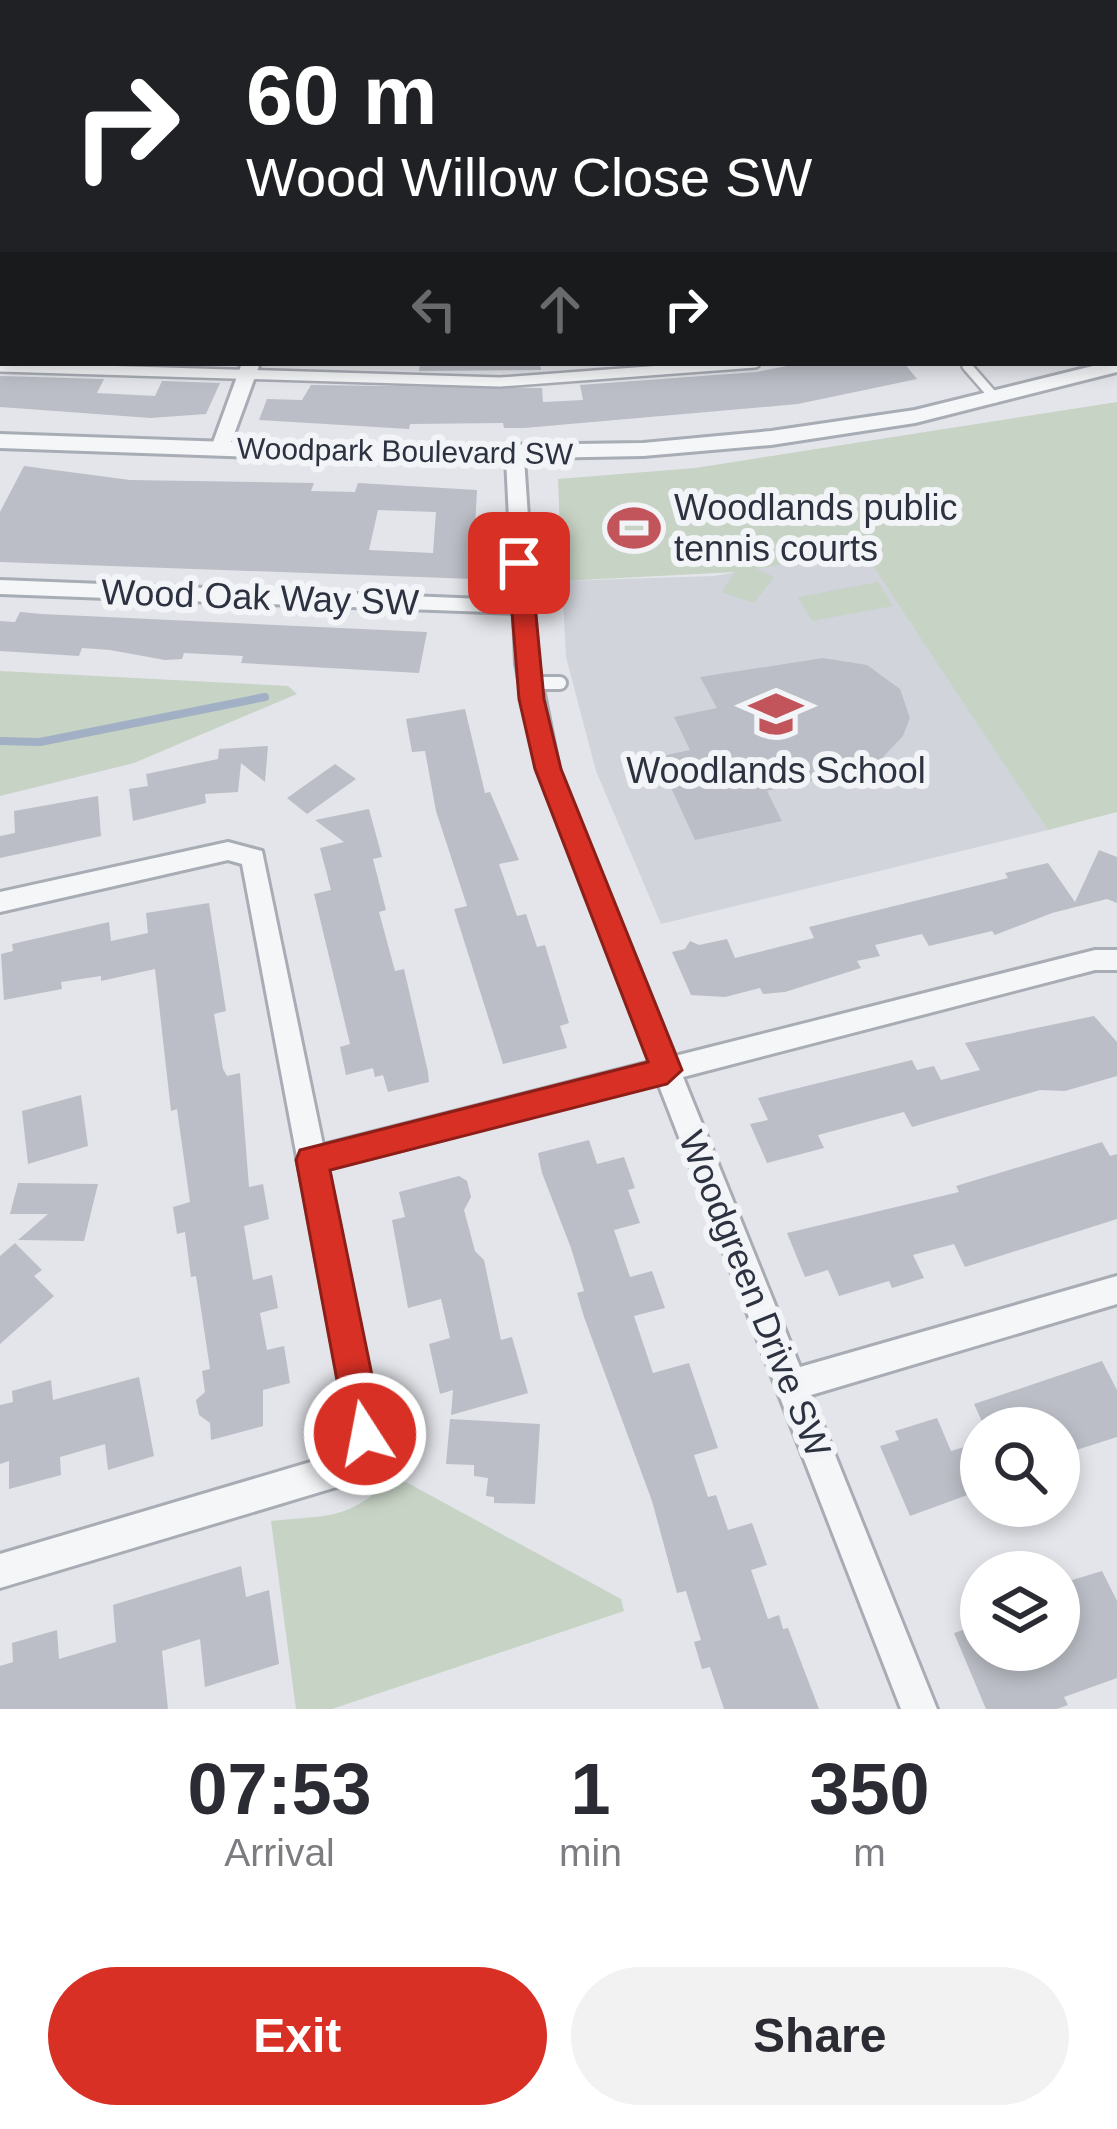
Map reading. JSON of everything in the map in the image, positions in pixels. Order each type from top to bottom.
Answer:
[{"type":"street","name":"Woodpark Boulevard SW","points":[[0,441],[515,458],[735,442],[1022,393],[1117,366]]},
{"type":"street","points":[[220,448],[249,369]]},
{"type":"street","name":"Woodpark Boulevard SW","points":[[1022,393],[1117,385]]},
{"type":"street","name":"Woodgreen Drive SW","points":[[515,458],[529,683],[548,769],[919,1709]]},
{"type":"street","name":"Wood Oak Way SW","points":[[0,587],[521,607]]},
{"type":"street","points":[[0,902],[228,851],[253,857],[365,1434],[358,1455],[323,1476],[0,1571]]},
{"type":"street","points":[[312,1160],[1095,960],[1117,961]]},
{"type":"street","points":[[791,1384],[1117,1290]]},
{"type":"lane","points":[[0,367],[249,369],[500,382],[715,366]]},
{"type":"lane","points":[[967,366],[995,398]]},
{"type":"lane","points":[[529,683],[560,683]]},
{"type":"shaded area","name":"Woodlands School","points":[[864,550],[1048,830],[661,924],[596,771],[566,657],[562,581],[714,576]]},
{"type":"green space","points":[[1117,402],[1117,812],[1048,830],[863,551],[756,569],[774,577],[754,603],[722,592],[735,572],[562,581],[558,479],[695,468]]},
{"type":"green space","points":[[878,582],[893,606],[812,621],[798,597]]},
{"type":"green space","points":[[0,671],[288,686],[297,694],[134,763],[0,796]]},
{"type":"green space","points":[[393,1475],[621,1599],[624,1611],[332,1709],[296,1709],[271,1521],[338,1513],[364,1501]]},
{"type":"building","points":[[420,366],[540,366],[541,370],[419,371]]},
{"type":"building","points":[[787,366],[906,366],[917,379],[798,404],[524,428],[504,428],[503,423],[410,424],[409,429],[259,420],[267,399],[302,400],[311,385],[542,388],[543,402],[583,400],[580,385]]},
{"type":"building","points":[[0,376],[104,379],[97,393],[155,396],[162,381],[220,383],[206,414],[151,418],[0,407]]},
{"type":"building","points":[[24,466],[130,480],[314,483],[311,491],[355,492],[358,483],[477,490],[474,546],[480,546],[474,579],[0,562],[0,512]],"holes":[[[378,510],[436,512],[433,553],[369,550]]]},
{"type":"building","points":[[20,612],[427,632],[419,673],[241,663],[243,656],[184,653],[182,659],[165,660],[82,648],[79,656],[0,651],[0,621],[15,622]]},
{"type":"building","points":[[823,658],[867,665],[900,689],[910,718],[903,736],[884,756],[892,768],[872,772],[869,768],[767,791],[782,821],[695,840],[657,757],[690,750],[674,717],[717,708],[700,677]]},
{"type":"building","points":[[465,709],[485,793],[490,792],[519,860],[499,864],[517,916],[526,914],[537,947],[545,945],[569,1023],[560,1026],[567,1048],[503,1064],[454,909],[467,906],[436,811],[425,751],[412,752],[406,719]]},
{"type":"building","points":[[268,746],[265,782],[241,763],[238,792],[205,794],[206,803],[133,821],[129,789],[148,786],[146,774],[218,759],[219,749]]},
{"type":"building","points":[[335,764],[356,779],[307,814],[287,798]]},
{"type":"building","points":[[98,796],[101,836],[0,858],[0,836],[15,833],[14,811]]},
{"type":"building","points":[[369,809],[382,857],[373,859],[386,910],[379,912],[395,971],[404,969],[429,1082],[388,1092],[383,1075],[375,1077],[373,1068],[346,1075],[340,1047],[350,1044],[314,894],[331,890],[320,848],[344,842],[315,820]]},
{"type":"building","points":[[1099,850],[1117,857],[1117,903],[1107,899],[1052,913],[995,935],[992,931],[929,946],[922,934],[875,945],[880,956],[857,961],[861,968],[785,992],[763,994],[760,988],[725,997],[691,995],[672,952],[685,949],[690,941],[699,945],[727,939],[735,958],[814,938],[809,927],[1008,878],[1005,873],[1048,863],[1075,902]]},
{"type":"building","points":[[209,903],[226,1011],[214,1014],[223,1069],[227,1076],[240,1073],[249,1187],[263,1184],[269,1219],[244,1226],[253,1280],[272,1275],[278,1308],[260,1313],[267,1350],[284,1346],[290,1383],[263,1390],[263,1426],[211,1440],[210,1423],[199,1415],[196,1400],[205,1392],[202,1371],[210,1369],[196,1276],[191,1277],[185,1232],[177,1234],[173,1207],[190,1202],[177,1109],[171,1111],[155,969],[101,981],[101,976],[61,982],[62,989],[4,1000],[1,954],[13,951],[12,944],[109,922],[111,941],[148,933],[146,913]]},
{"type":"building","points":[[1094,1016],[1117,1042],[1117,1076],[1065,1091],[1040,1090],[912,1127],[904,1112],[818,1135],[824,1148],[767,1163],[750,1124],[768,1120],[758,1098],[912,1060],[917,1070],[934,1066],[941,1080],[980,1070],[965,1043]]},
{"type":"building","points":[[81,1095],[88,1146],[28,1164],[22,1111]]},
{"type":"building","points":[[589,1140],[597,1164],[624,1157],[635,1188],[628,1190],[640,1223],[614,1230],[630,1277],[652,1271],[665,1308],[634,1316],[653,1373],[689,1363],[718,1448],[694,1455],[708,1497],[716,1495],[728,1530],[752,1523],[767,1565],[751,1570],[768,1619],[779,1615],[783,1629],[788,1628],[819,1709],[724,1709],[710,1667],[702,1669],[694,1642],[701,1640],[686,1591],[677,1593],[652,1501],[584,1317],[577,1293],[584,1291],[571,1248],[542,1173],[538,1153]]},
{"type":"building","points":[[1102,1142],[1110,1156],[1117,1154],[1117,1219],[965,1267],[954,1244],[913,1255],[924,1278],[892,1288],[889,1281],[839,1296],[828,1270],[805,1277],[787,1233],[959,1192],[956,1186]]},
{"type":"building","points":[[459,1176],[467,1181],[471,1197],[464,1210],[475,1251],[484,1260],[501,1340],[512,1337],[528,1393],[451,1415],[453,1390],[440,1394],[429,1344],[450,1338],[441,1299],[408,1308],[392,1220],[405,1217],[399,1192]]},
{"type":"building","points":[[18,1183],[98,1184],[84,1241],[18,1240],[48,1214],[10,1214]]},
{"type":"building","points":[[15,1243],[42,1270],[34,1276],[54,1296],[0,1344],[0,1256]]},
{"type":"building","points":[[1102,1361],[1117,1390],[1117,1437],[1080,1449],[1080,1407],[974,1404]]},
{"type":"building","points":[[139,1377],[154,1456],[108,1470],[105,1444],[60,1457],[61,1475],[9,1489],[9,1461],[0,1464],[0,1405],[13,1402],[12,1391],[51,1380],[53,1400]]},
{"type":"building","points":[[937,1418],[951,1451],[960,1448],[960,1498],[910,1516],[880,1446],[899,1440],[895,1431]]},
{"type":"building","points":[[450,1419],[540,1424],[535,1504],[494,1503],[494,1497],[486,1496],[488,1478],[474,1476],[474,1465],[446,1464]]},
{"type":"building","points":[[241,1566],[246,1597],[269,1590],[279,1664],[205,1687],[200,1639],[162,1651],[168,1709],[0,1709],[0,1666],[13,1662],[12,1643],[57,1630],[59,1659],[116,1642],[113,1605]]},
{"type":"building","points":[[1102,1571],[1117,1601],[1117,1678],[1064,1697],[1068,1705],[1057,1709],[986,1709],[970,1671],[1080,1671],[1080,1578]]},
{"type":"waterway","points":[[0,741],[40,742],[265,697]]},
{"type":"place","name":"Woodlands public tennis courts","points":[[634,528]]},
{"type":"place","name":"Woodlands School","points":[[776,714]]},
{"type":"route","points":[[365,1434],[312,1160],[667,1070],[548,769],[531,699],[519,563]]}]
